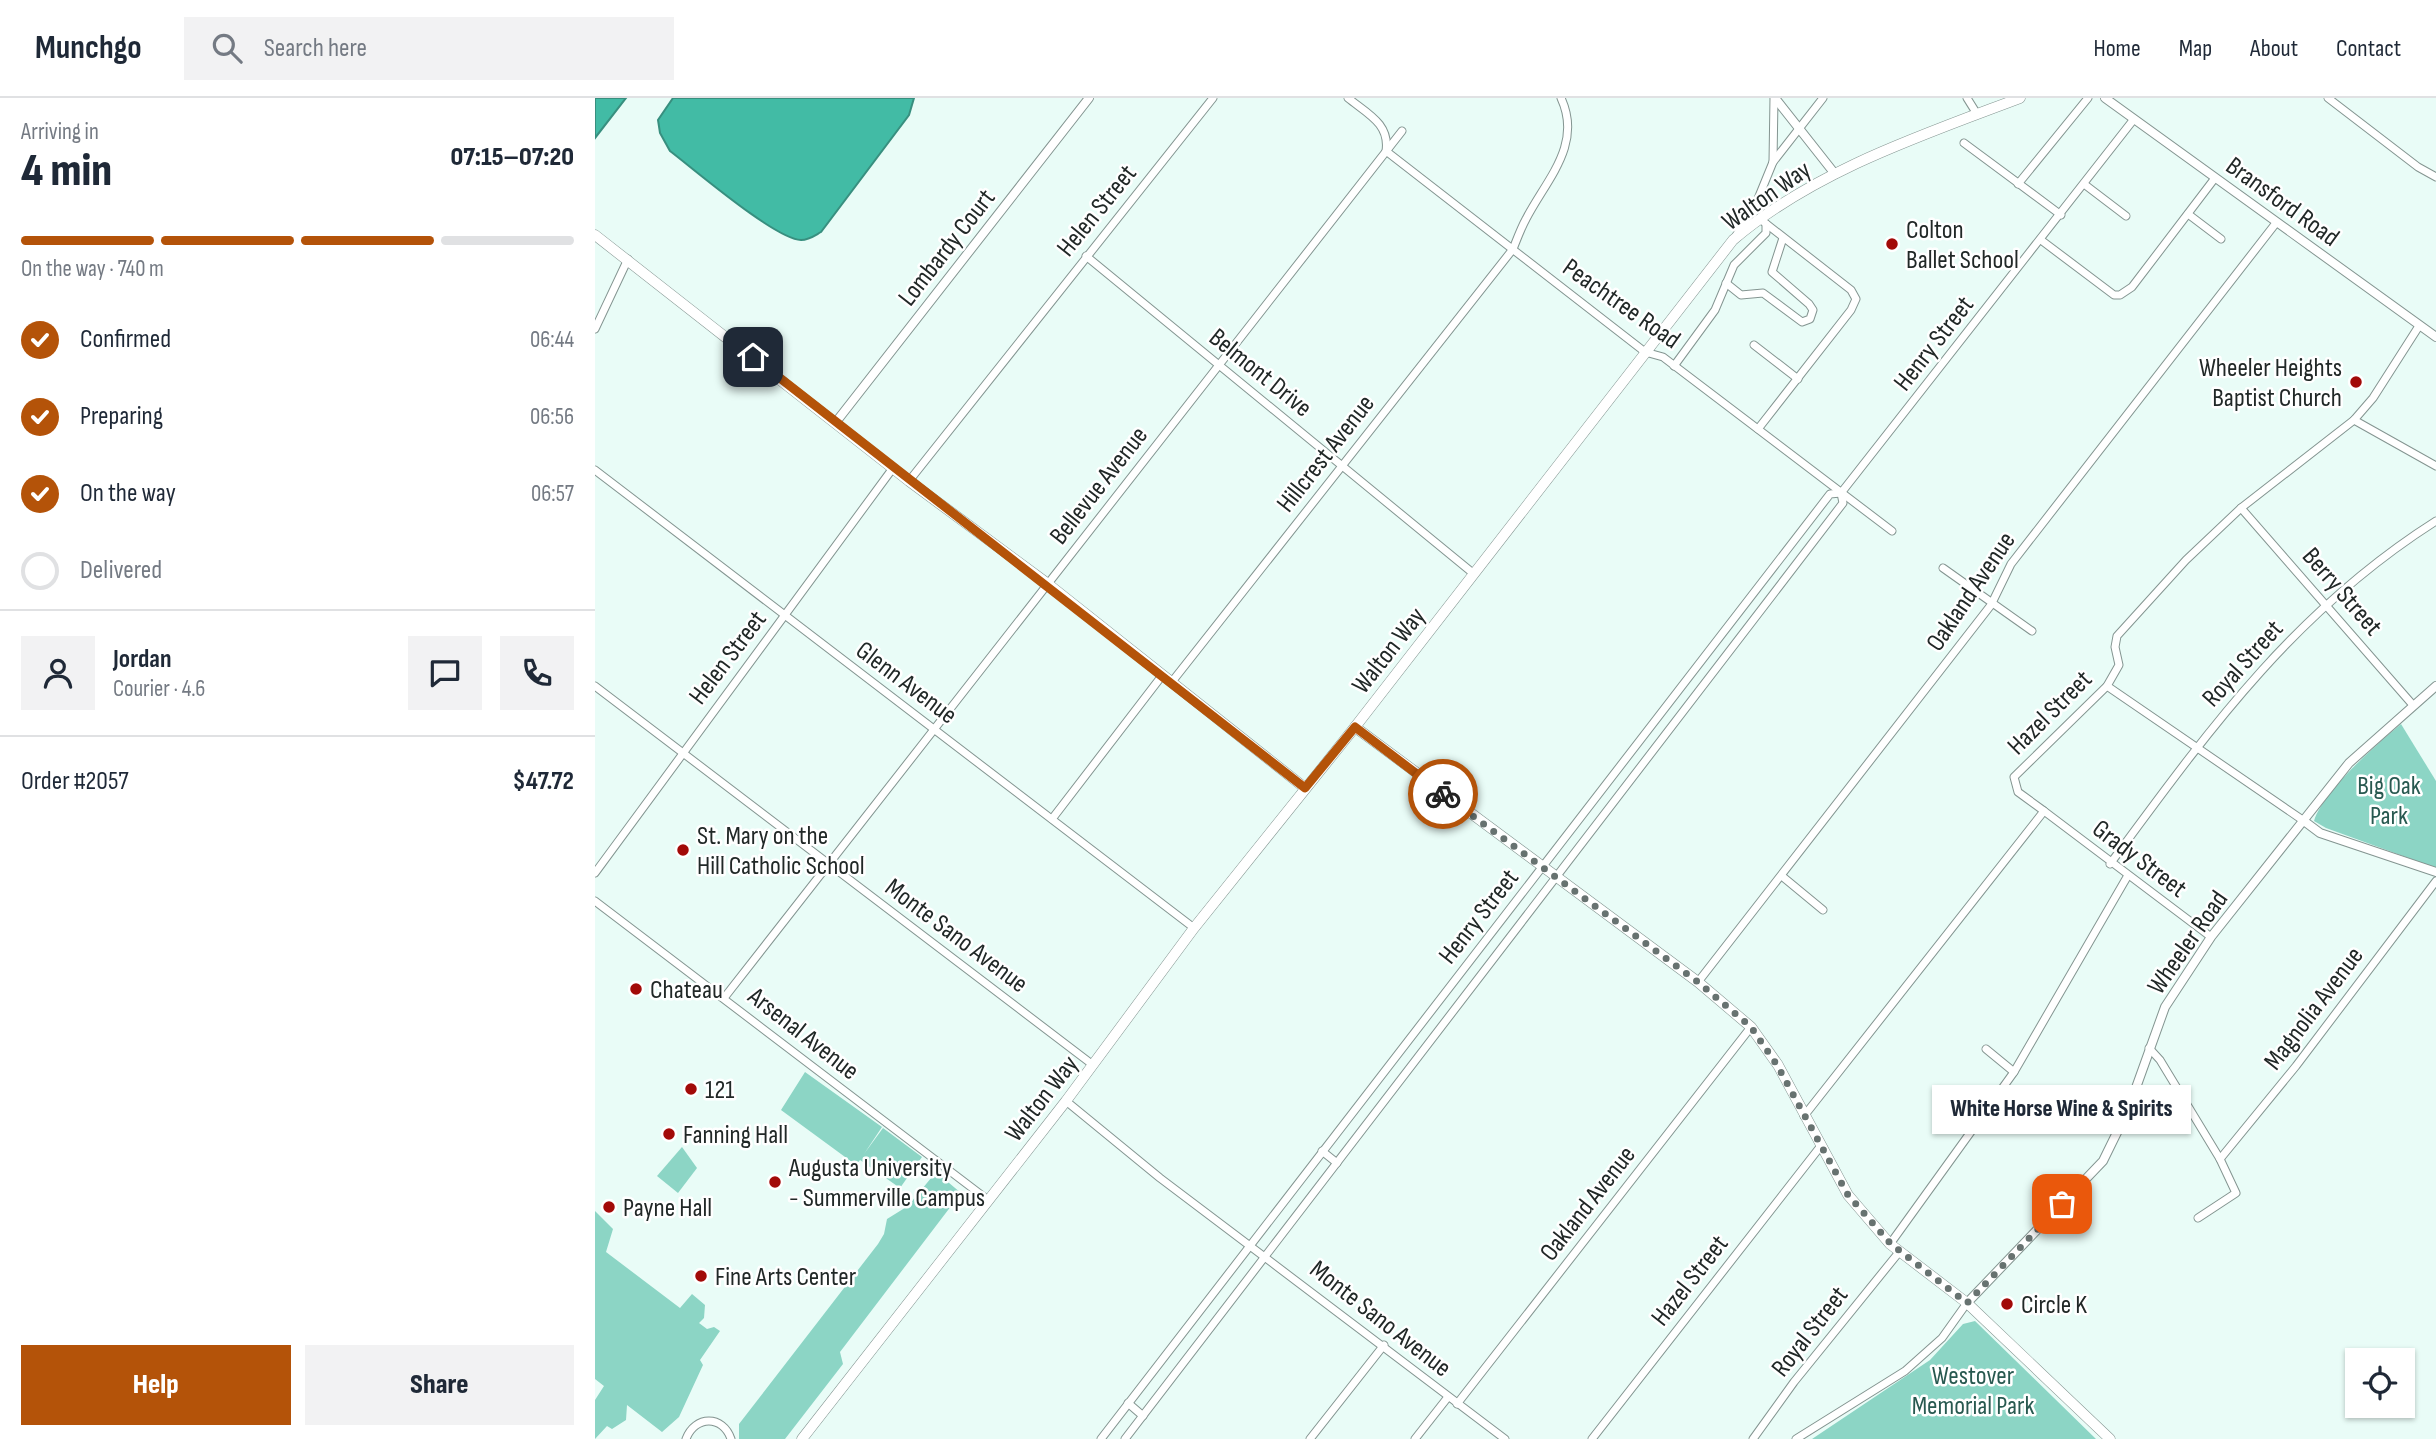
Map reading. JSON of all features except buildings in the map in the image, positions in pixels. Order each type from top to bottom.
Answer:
[{"type":"main road","name":"Walton Way","points":[[802,1439],[1066,1101],[1194,928],[1355,727],[1733,240],[1835,174],[2020,98]]},
{"type":"main road","points":[[595,234],[909,481],[1048,584],[1161,677],[1305,788]]},
{"type":"main road","points":[[1355,727],[1698,982],[1751,1027],[1777,1065],[1848,1195],[1891,1244],[1967,1303],[2110,1439]]},
{"type":"street","name":"Lombardy Court","points":[[836,422],[1089,98]]},
{"type":"street","name":"Helen Street","points":[[909,481],[1213,98]]},
{"type":"street","points":[[1347,98],[1384,129],[1388,136],[1386,151]]},
{"type":"street","name":"Hillcrest Avenue","points":[[1171,683],[1513,250],[1526,218],[1563,156],[1568,139],[1561,98]]},
{"type":"street","points":[[1775,98],[1835,174]]},
{"type":"street","points":[[1733,240],[1755,206],[1773,162],[1775,98]]},
{"type":"street","points":[[1773,162],[1822,98]]},
{"type":"street","points":[[1967,98],[1977,114]]},
{"type":"street","points":[[2018,184],[2088,98]]},
{"type":"street","name":"Bransford Road","points":[[2105,98],[2436,337]]},
{"type":"street","points":[[2328,98],[2436,177]]},
{"type":"street","name":"Henry Street","points":[[1101,1439],[1829,494],[1841,493],[2061,215],[2134,118]]},
{"type":"street","name":"Bellevue Avenue","points":[[724,998],[1402,131]]},
{"type":"street","points":[[1964,143],[2061,215]]},
{"type":"street","name":"Peachtree Road","points":[[1386,151],[1645,352],[1663,357],[1892,531]]},
{"type":"street","points":[[2041,240],[2114,295],[2120,295],[2132,287],[2215,178]]},
{"type":"street","points":[[2084,184],[2126,216]]},
{"type":"street","points":[[2188,214],[2221,239]]},
{"type":"street","points":[[1758,429],[1856,299],[1851,290],[1763,221]]},
{"type":"street","points":[[1674,366],[1715,310],[1734,265],[1766,233],[1763,221]]},
{"type":"street","name":"Oakland Avenue","points":[[1698,982],[1783,877],[1991,605],[2011,564],[2276,223]]},
{"type":"street","points":[[1726,283],[1741,295],[1763,293],[1802,322],[1810,319],[1813,310],[1809,304],[1772,272],[1783,238]]},
{"type":"street","name":"Belmont Drive","points":[[1086,256],[1474,574]]},
{"type":"street","points":[[595,328],[628,259]]},
{"type":"street","name":"Hazel Street","points":[[2044,811],[2018,792],[2014,777],[2107,686],[2119,665],[2115,647],[2117,636],[2186,560],[2241,508],[2354,420],[2373,398],[2419,326]]},
{"type":"street","points":[[1754,345],[1798,379]]},
{"type":"street","points":[[2354,420],[2436,466]]},
{"type":"street","name":"Helen Street","points":[[595,873],[893,468]]},
{"type":"street","name":"Glenn Avenue","points":[[595,470],[1194,928]]},
{"type":"street","name":"Henry Street","points":[[1125,1439],[1843,503],[1841,493]]},
{"type":"street","name":"Berry Street","points":[[2241,508],[2327,603],[2412,704]]},
{"type":"street","name":"Royal Street","points":[[2110,864],[2196,748],[2262,667],[2327,603],[2436,521]]},
{"type":"street","points":[[1943,568],[1991,605],[2032,631]]},
{"type":"street","points":[[1767,575],[1779,586]]},
{"type":"street","points":[[1052,819],[1161,677]]},
{"type":"street","name":"Monte Sano Avenue","points":[[595,686],[1093,1065]]},
{"type":"street","points":[[2107,686],[2320,833],[2436,872]]},
{"type":"street","name":"Wheeler Road","points":[[1796,1439],[1905,1371],[1942,1338],[1967,1303],[2103,1161],[2128,1110],[2165,1007],[2211,937],[2349,763],[2412,704],[2436,686]]},
{"type":"street","points":[[1654,723],[1666,732]]},
{"type":"street","points":[[1804,1117],[2044,811]]},
{"type":"street","name":"Grady Street","points":[[2044,811],[2127,877],[2211,937]]},
{"type":"street","points":[[1783,877],[1823,910]]},
{"type":"street","points":[[1891,1244],[2014,1072],[2127,877]]},
{"type":"street","name":"Magnolia Avenue","points":[[2220,1160],[2296,1066],[2436,881]]},
{"type":"street","name":"Arsenal Avenue","points":[[595,901],[988,1200]]},
{"type":"street","name":"Henry Street","points":[[1438,1002],[1453,1013]]},
{"type":"street","name":"Oakland Avenue","points":[[1457,1404],[1751,1027]]},
{"type":"street","points":[[2149,1048],[2160,1060],[2220,1160],[2236,1193],[2198,1218]]},
{"type":"street","points":[[1986,1049],[2014,1072]]},
{"type":"street","points":[[1385,1070],[1400,1081]]},
{"type":"street","name":"Monte Sano Avenue","points":[[1066,1101],[1160,1178],[1505,1439]]},
{"type":"street","name":"Hazel Street","points":[[1592,1439],[1820,1147]]},
{"type":"street","points":[[1322,1151],[1337,1163]]},
{"type":"street","name":"Royal Street","points":[[1753,1439],[1794,1382],[1900,1251]]},
{"type":"street","points":[[1310,1439],[1384,1345]]},
{"type":"street","points":[[1415,1439],[1448,1397]]},
{"type":"street","points":[[1128,1404],[1143,1416]]},
{"type":"street","points":[[687,1439],[695,1424],[704,1420],[717,1421],[727,1428],[731,1439]]},
{"type":"green space","name":"Big Oak Park","points":[[2401,724],[2436,781],[2436,868],[2326,828],[2314,821],[2319,809],[2339,783]]},
{"type":"green space","points":[[805,1072],[882,1127],[864,1154],[883,1128],[922,1157],[900,1188],[860,1160],[856,1165],[781,1110]]},
{"type":"green space","points":[[682,1147],[697,1168],[678,1193],[657,1176]]},
{"type":"green space","points":[[936,1172],[961,1193],[840,1352],[843,1364],[785,1439],[739,1439],[739,1424],[878,1244],[884,1234],[887,1219],[908,1206]]},
{"type":"green space","points":[[595,1211],[613,1229],[606,1252],[680,1308],[692,1294],[705,1305],[704,1318],[699,1323],[707,1329],[714,1327],[720,1331],[700,1360],[703,1365],[679,1417],[662,1432],[627,1405],[626,1420],[612,1429],[607,1426],[595,1439],[595,1400],[604,1386],[595,1379]]},
{"type":"green space","name":"Westover Memorial Park","points":[[1975,1321],[2096,1439],[1812,1439],[1930,1360],[1963,1324]]},
{"type":"shaded area","points":[[595,98],[626,98],[595,138]]},
{"type":"shaded area","points":[[673,98],[914,98],[909,115],[821,232],[801,240],[789,237],[755,216],[670,151],[660,133],[658,120]]},
{"type":"way so far","points":[[1443,794],[1698,982],[1751,1027],[1777,1065],[1848,1195],[1891,1244],[1967,1303],[2062,1204]]},
{"type":"place","name":"Colton Ballet School","points":[[1892,244]]},
{"type":"place","name":"Wheeler Heights Baptist Church","points":[[2356,382]]},
{"type":"place","name":"St. Mary on the Hill Catholic School","points":[[683,850]]},
{"type":"place","name":"Chateau","points":[[636,989]]},
{"type":"place","name":"121","points":[[691,1089]]},
{"type":"place","name":"Fanning Hall","points":[[669,1134]]},
{"type":"place","name":"Augusta University - Summerville Campus","points":[[775,1182]]},
{"type":"place","name":"White Horse Wine & Spirits","points":[[2062,1204]]},
{"type":"place","name":"Payne Hall","points":[[609,1207]]},
{"type":"place","name":"Fine Arts Center","points":[[701,1276]]},
{"type":"place","name":"Circle K","points":[[2007,1304]]},
{"type":"route","points":[[753,357],[909,481],[1048,584],[1161,677],[1305,788],[1355,727],[1443,794]]}]
